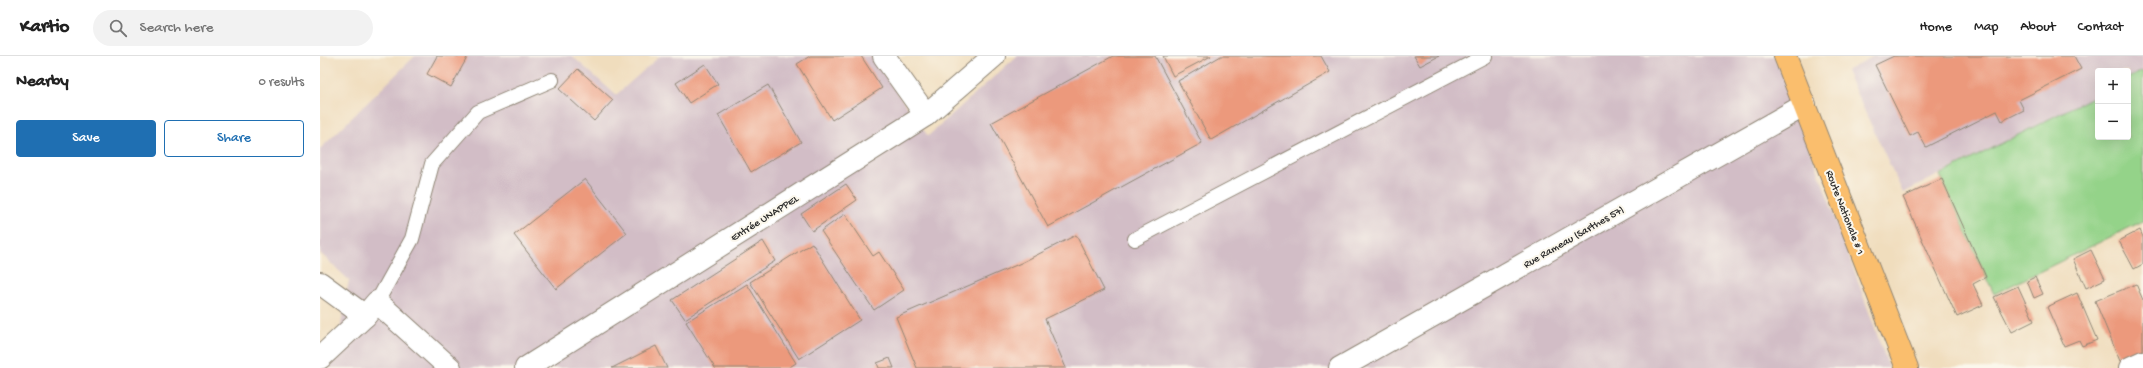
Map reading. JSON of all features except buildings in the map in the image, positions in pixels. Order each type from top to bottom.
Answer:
[{"type":"main road","name":"Route Nationale # 1","points":[[1785,56],[1907,368]]},
{"type":"street","points":[[884,56],[926,115]]},
{"type":"street","name":"Entrée UNAPPEL","points":[[526,368],[926,115],[994,56]]},
{"type":"street","name":"Rue Rameau (Sarthes 57)","points":[[1340,368],[1805,105]]},
{"type":"street","points":[[320,283],[371,309],[424,345],[450,368]]},
{"type":"street","points":[[320,358],[371,309]]},
{"type":"street","points":[[2130,368],[2143,362]]},
{"type":"lane","points":[[1135,239],[1485,56]]},
{"type":"lane","points":[[371,309],[412,238],[432,164],[478,112],[552,80]]},
{"type":"shaded area","points":[[415,56],[572,56],[616,95],[660,56],[871,56],[928,136],[1017,56],[1774,56],[1785,78],[1889,368],[330,368],[336,352],[349,280],[320,253],[320,149]]},
{"type":"shaded area","points":[[1874,56],[2143,56],[2143,71],[2131,77],[2131,68],[2095,68],[2095,96],[1903,193],[1846,71]]},
{"type":"green space","points":[[2143,71],[2143,221],[1994,294],[1940,175],[2095,96],[2095,140],[2131,140],[2131,77]]}]
